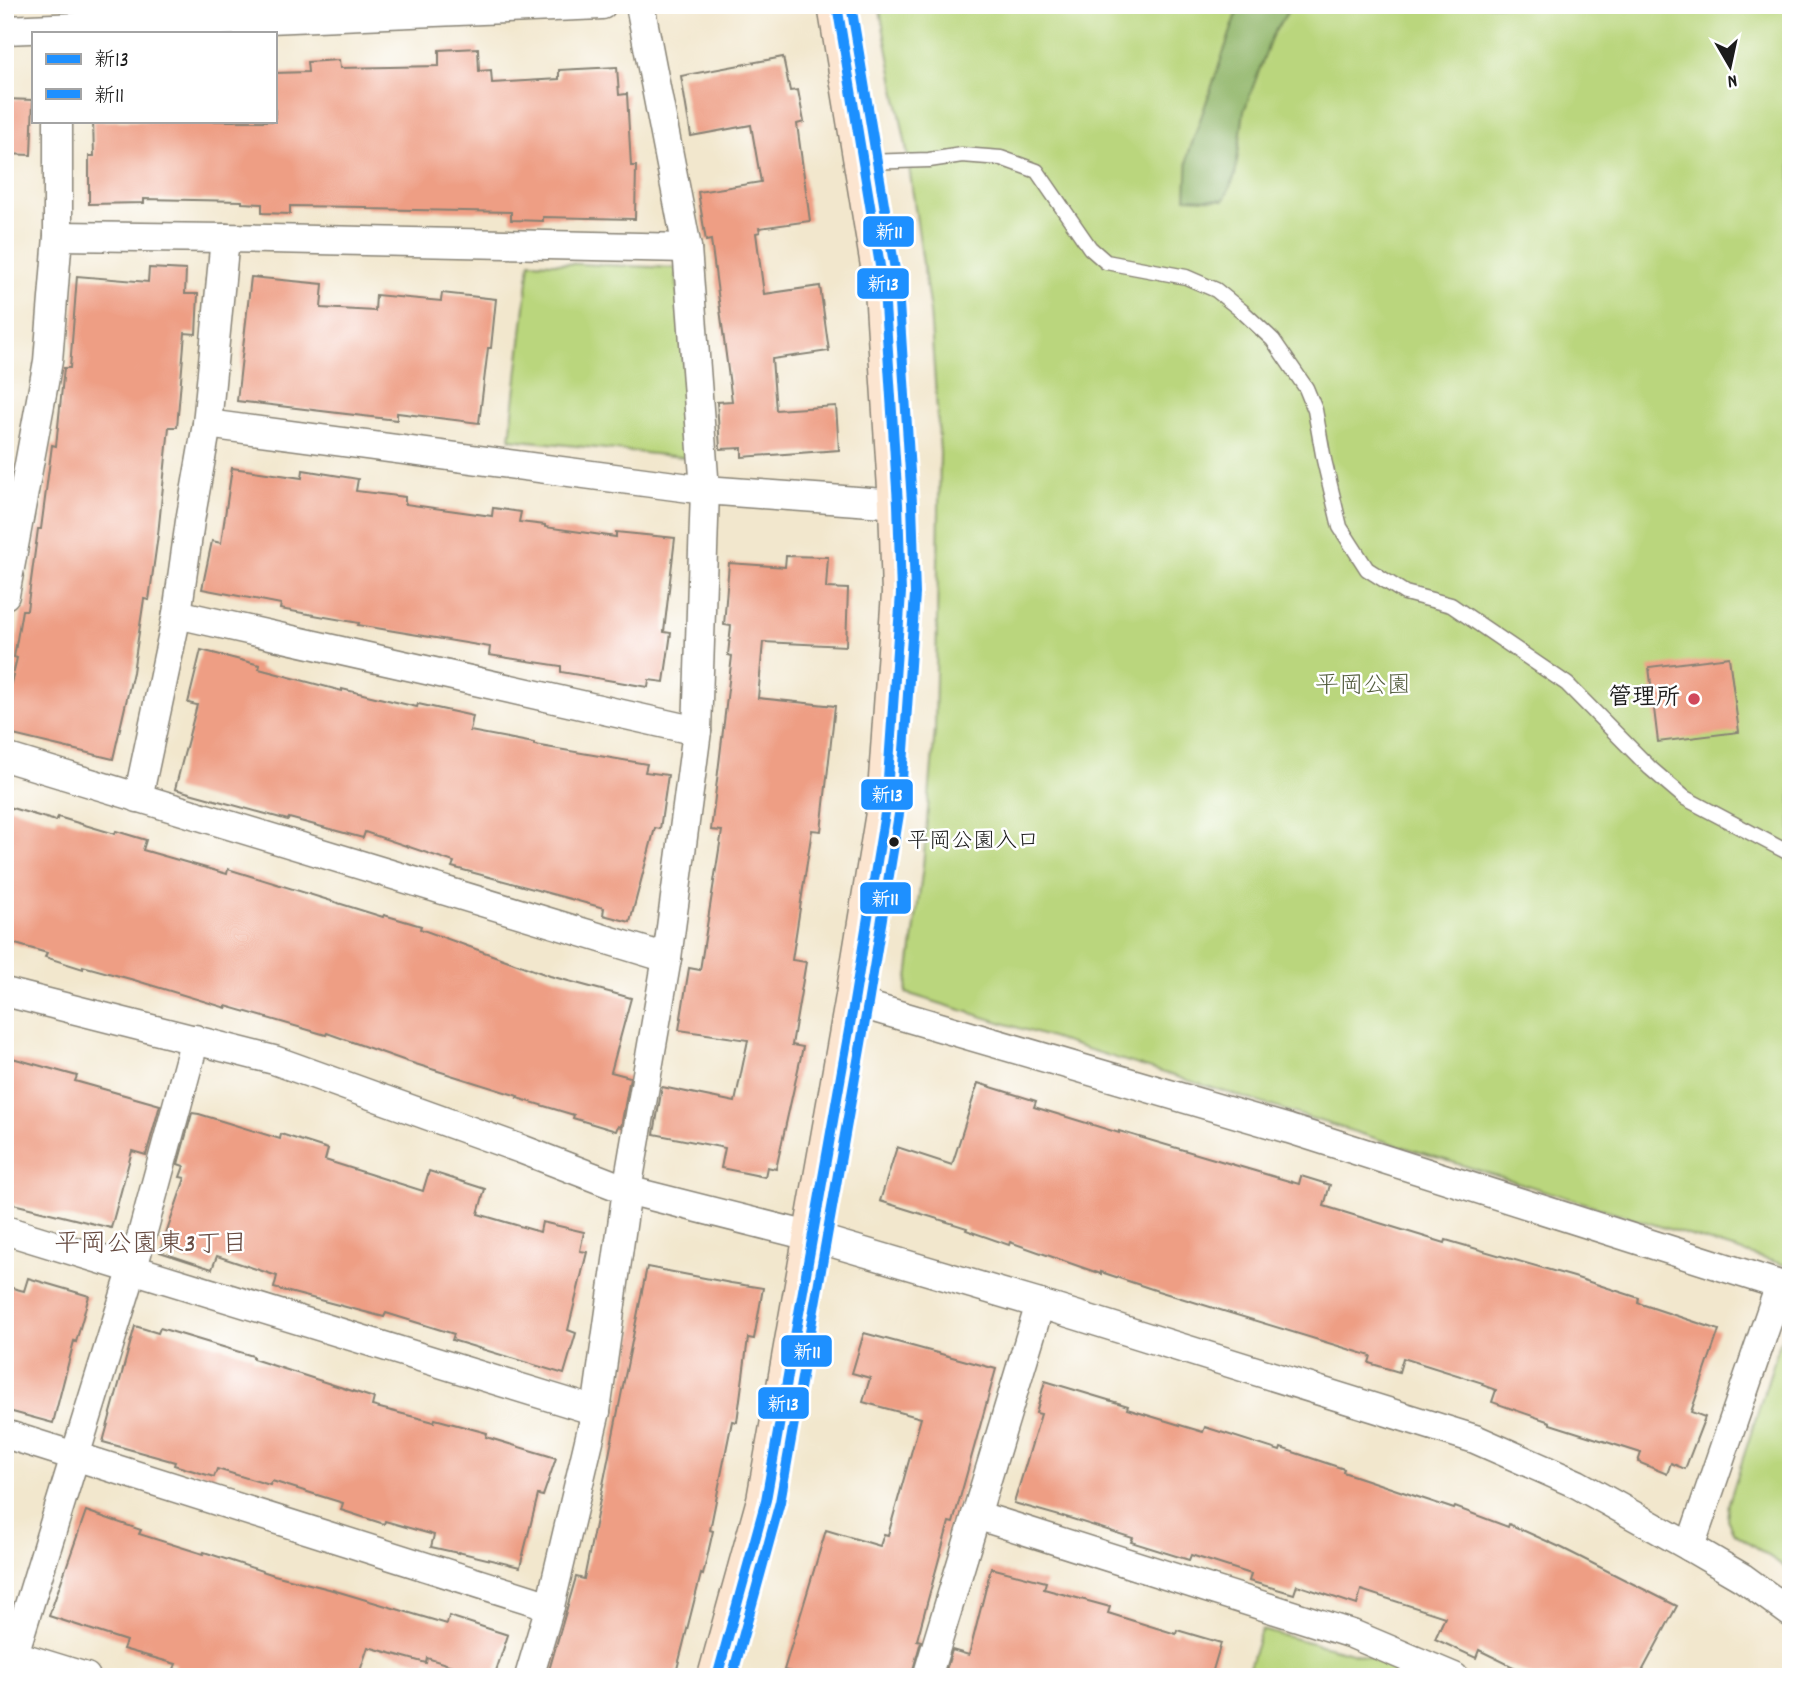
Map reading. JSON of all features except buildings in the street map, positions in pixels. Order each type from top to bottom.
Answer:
[{"type":"street","points":[[5,30],[58,22],[602,5]]},
{"type":"street","points":[[529,1677],[550,1606],[596,1411],[627,1191],[667,958],[697,731],[705,490],[687,248],[640,5]]},
{"type":"street","points":[[717,1677],[766,1500],[886,807],[901,593],[898,504],[884,290],[837,5]]},
{"type":"street","points":[[5,595],[48,361],[58,236],[58,122]]},
{"type":"street","points":[[58,236],[687,248]]},
{"type":"street","points":[[138,798],[177,614],[207,424],[225,238]]},
{"type":"street","points":[[207,424],[705,490],[898,504]]},
{"type":"street","points":[[177,614],[697,731]]},
{"type":"street","points":[[5,757],[667,958]]},
{"type":"street","points":[[5,992],[274,1060],[520,1149],[627,1191],[813,1237],[1040,1304],[1475,1439],[1577,1483],[1789,1607]]},
{"type":"street","points":[[854,1002],[1289,1129],[1780,1285],[1690,1547]]},
{"type":"street","points":[[86,1677],[10,1653],[76,1456],[133,1268],[195,1039]]},
{"type":"street","points":[[5,1230],[596,1411]]},
{"type":"street","points":[[927,1677],[1040,1304]]},
{"type":"street","points":[[5,1434],[550,1606]]},
{"type":"street","points":[[976,1515],[1352,1634],[1454,1677]]},
{"type":"lane","points":[[862,162],[929,160],[962,155],[1002,158],[1037,171],[1090,248],[1106,262],[1186,277],[1216,290],[1273,340],[1306,388],[1315,410],[1340,527],[1367,569],[1405,593],[1451,604],[1567,684],[1685,798],[1791,854]]},
{"type":"green space","name":"平岡公園","points":[[879,5],[1791,5],[1791,1267],[906,993],[923,866],[935,729],[940,453],[930,312],[906,146]]},
{"type":"green space","points":[[1240,5],[1292,5],[1272,36],[1244,111],[1235,176],[1224,200],[1186,198],[1188,155]]},
{"type":"green space","points":[[530,262],[676,268],[691,458],[510,439]]},
{"type":"green space","points":[[1791,1308],[1791,1571],[1733,1532],[1727,1519],[1729,1502]]},
{"type":"green space","points":[[1261,1630],[1372,1658],[1418,1677],[1246,1677]]},
{"type":"transit line","name":"新13","points":[[717,1677],[766,1500],[886,807],[901,593],[898,504],[884,290],[837,5]]},
{"type":"transit line","name":"新11","points":[[732,1677],[780,1502],[900,808],[915,594],[912,503],[898,288],[851,5]]},
{"type":"place","name":"管理所","points":[[1694,699]]},
{"type":"place","name":"平岡公園入口","points":[[894,842]]},
{"type":"district","name":"平岡公園東3丁目","points":[[151,1245]]}]
